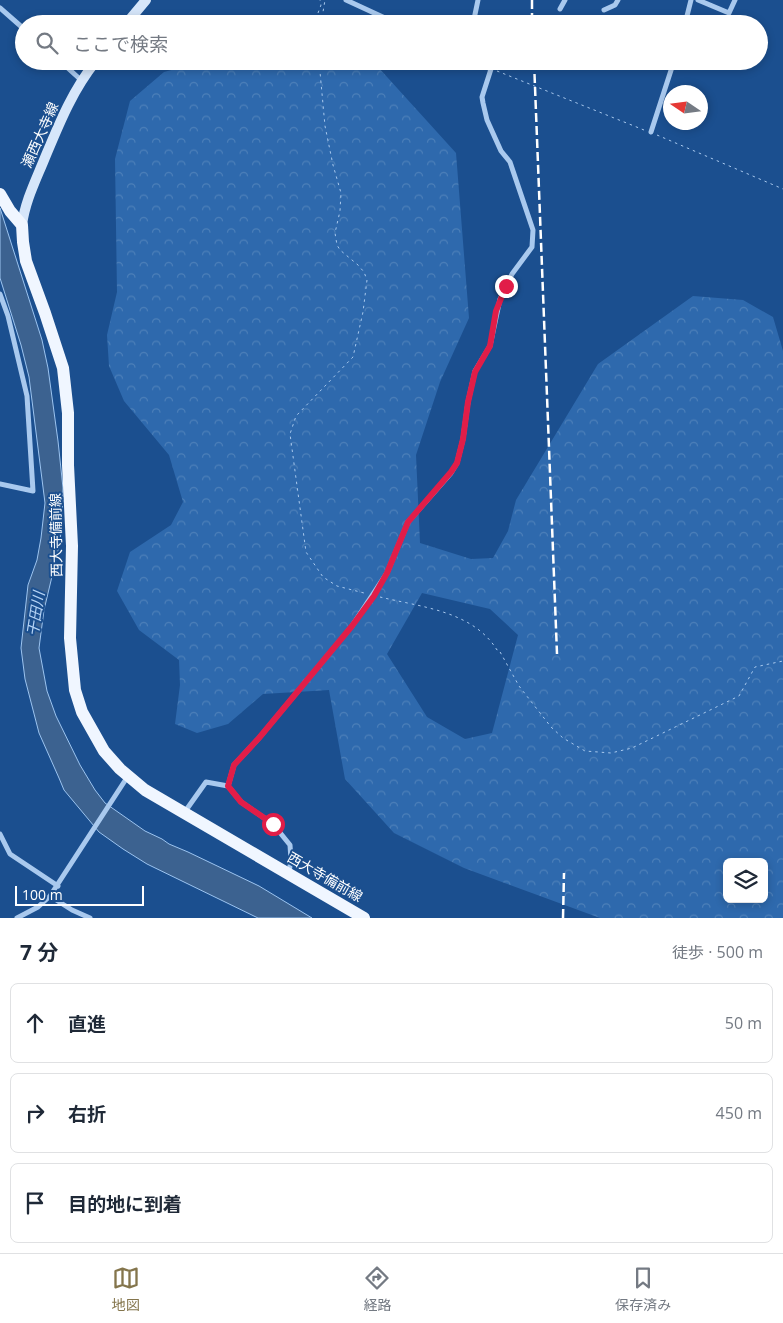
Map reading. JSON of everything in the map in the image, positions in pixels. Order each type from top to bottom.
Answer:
[{"type":"main road","points":[[134,15],[146,0]]},
{"type":"main road","name":"瀬西大寺線","points":[[22,225],[24,208],[59,123],[81,80],[89,70]]},
{"type":"main road","points":[[0,194],[10,211],[22,225]]},
{"type":"main road","name":"西大寺備前線","points":[[22,225],[26,261],[63,368],[68,413],[68,465],[72,546],[70,638],[75,690],[82,712],[104,751],[128,776],[145,790],[364,918]]},
{"type":"street","points":[[346,0],[378,15]]},
{"type":"street","points":[[475,15],[478,0]]},
{"type":"street","points":[[560,9],[565,0]]},
{"type":"street","points":[[604,10],[615,5],[618,0]]},
{"type":"street","points":[[687,15],[691,0]]},
{"type":"street","points":[[698,0],[729,13],[735,0]]},
{"type":"street","points":[[0,8],[15,21]]},
{"type":"street","points":[[70,70],[81,80]]},
{"type":"street","points":[[228,786],[234,765],[259,738],[352,626],[374,596],[387,573],[408,522],[457,463],[475,372],[490,346],[500,299],[512,274],[532,248],[533,230],[510,162],[501,151],[487,120],[483,103],[482,97],[491,70]]},
{"type":"street","points":[[651,132],[671,70]]},
{"type":"street","points":[[0,294],[8,316],[27,396],[33,491],[0,484]]},
{"type":"street","points":[[17,918],[38,907],[58,886],[128,776]]},
{"type":"street","points":[[184,813],[206,782],[228,786],[241,802],[273,824],[290,845],[291,860],[288,873]]},
{"type":"street","points":[[0,834],[10,854],[58,886]]},
{"type":"street","points":[[50,896],[72,910],[90,918]]},
{"type":"path","points":[[318,13],[321,5],[320,0]]},
{"type":"path","points":[[322,15],[325,0]]},
{"type":"path","points":[[321,70],[325,126],[341,193],[336,233],[337,245],[340,250],[358,265],[364,272],[367,280],[363,312],[352,357],[296,416],[290,434],[306,552],[323,577],[338,586],[442,612],[476,626],[490,638],[497,650],[499,650],[519,686],[551,727],[563,738],[585,751],[611,753],[632,748],[739,696],[755,667],[783,661]]},
{"type":"path","points":[[494,70],[651,132],[783,189]]},
{"type":"green space","points":[[171,70],[381,70],[456,153],[469,318],[440,382],[416,455],[420,543],[471,559],[493,558],[508,531],[516,500],[598,364],[693,296],[743,300],[773,317],[783,351],[783,918],[600,918],[464,868],[394,833],[345,779],[329,690],[263,694],[228,724],[197,733],[175,724],[180,685],[179,660],[139,630],[117,591],[130,552],[171,525],[183,502],[169,455],[124,401],[109,366],[107,335],[117,292],[115,159],[130,101],[164,72]],"holes":[[[422,593],[490,609],[518,635],[492,733],[465,739],[427,717],[387,654]]]},
{"type":"water","name":"干田川","points":[[0,208],[42,340],[48,368],[58,441],[63,488],[62,525],[59,547],[44,610],[39,648],[47,691],[56,716],[80,765],[105,803],[145,831],[259,886],[312,918],[258,918],[147,864],[99,832],[64,790],[39,733],[25,679],[21,648],[28,585],[37,560],[45,503],[29,377],[0,278]]},
{"type":"railway","points":[[532,0],[532,15]]},
{"type":"railway","points":[[534,70],[557,654]]},
{"type":"railway","points":[[563,918],[564,873]]},
{"type":"route","points":[[273,824],[241,802],[228,786],[234,765],[259,738],[352,626],[374,596],[387,573],[408,522],[457,463],[475,372],[490,346],[496,311],[506,286]]}]
